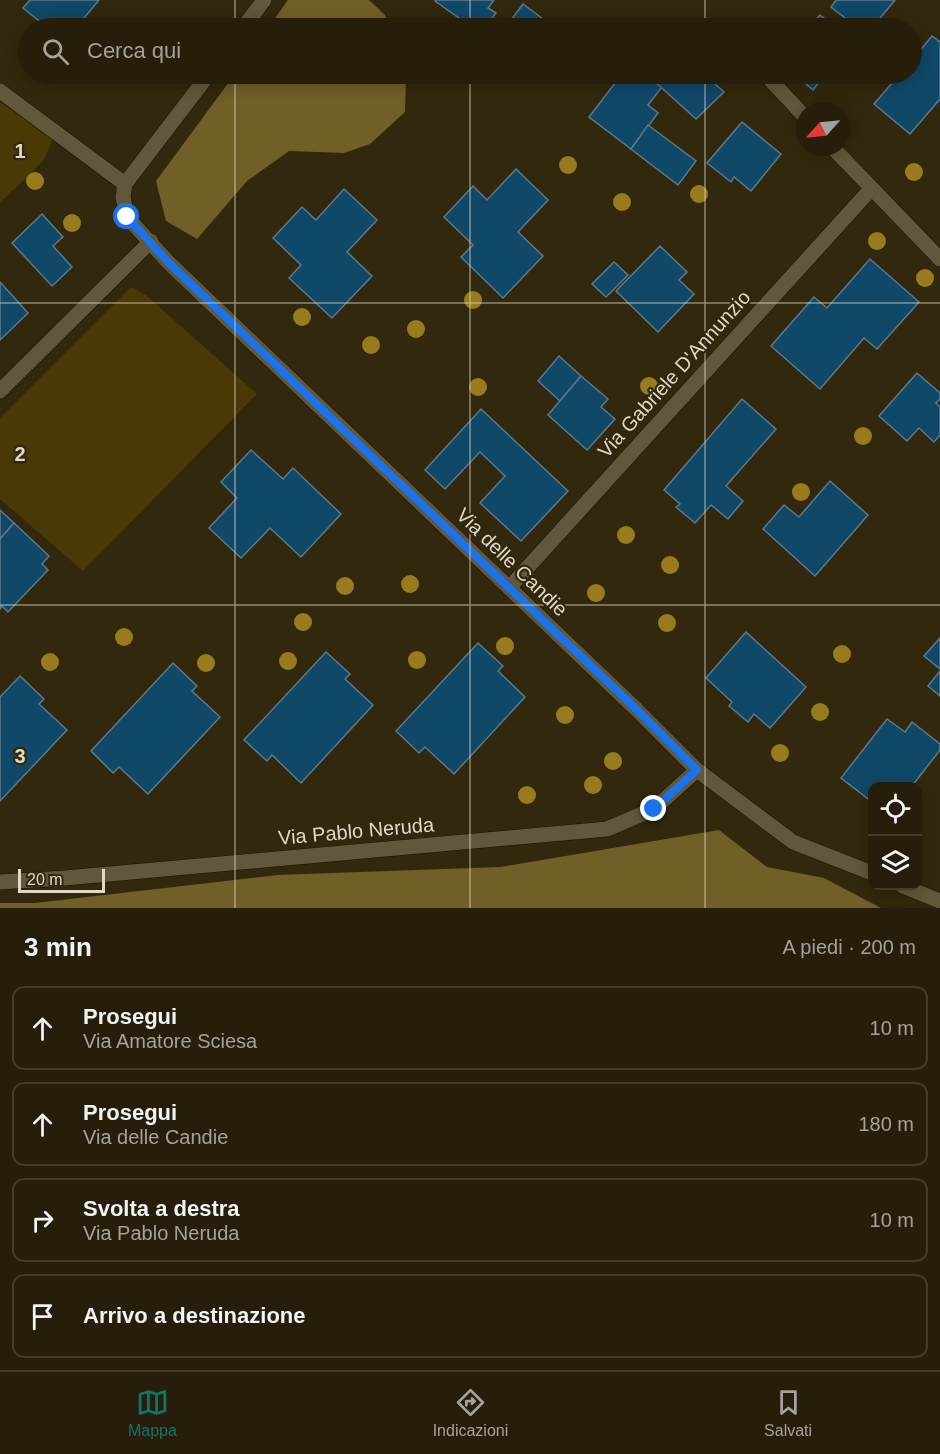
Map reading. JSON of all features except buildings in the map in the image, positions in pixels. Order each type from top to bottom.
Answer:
[{"type":"street","points":[[250,18],[264,0]]},
{"type":"street","points":[[0,91],[125,184],[201,84]]},
{"type":"street","points":[[774,84],[796,107]]},
{"type":"street","points":[[840,156],[940,259]]},
{"type":"street","name":"Via delle Candie","points":[[125,184],[123,197],[127,217],[169,263],[697,770],[793,843],[868,871]]},
{"type":"street","name":"Via Gabriele D'Annunzio","points":[[509,588],[871,189]]},
{"type":"street","points":[[0,391],[151,241]]},
{"type":"street","name":"Via Pablo Neruda","points":[[0,882],[607,829],[654,809],[697,770]]},
{"type":"street","points":[[915,890],[940,901]]},
{"type":"shaded area","points":[[288,0],[369,0],[386,18],[275,18]]},
{"type":"shaded area","points":[[228,84],[406,84],[405,112],[370,144],[344,153],[289,151],[247,181],[197,239],[166,221],[156,181]]},
{"type":"shaded area","points":[[0,102],[54,136],[44,160],[0,203]]},
{"type":"shaded area","points":[[131,287],[147,296],[257,394],[83,571],[0,499],[0,418]]},
{"type":"shaded area","points":[[719,830],[767,867],[824,878],[881,908],[0,908],[0,903],[35,903],[277,875],[500,867]]},
{"type":"route","points":[[127,217],[169,263],[697,770],[654,809]]}]
